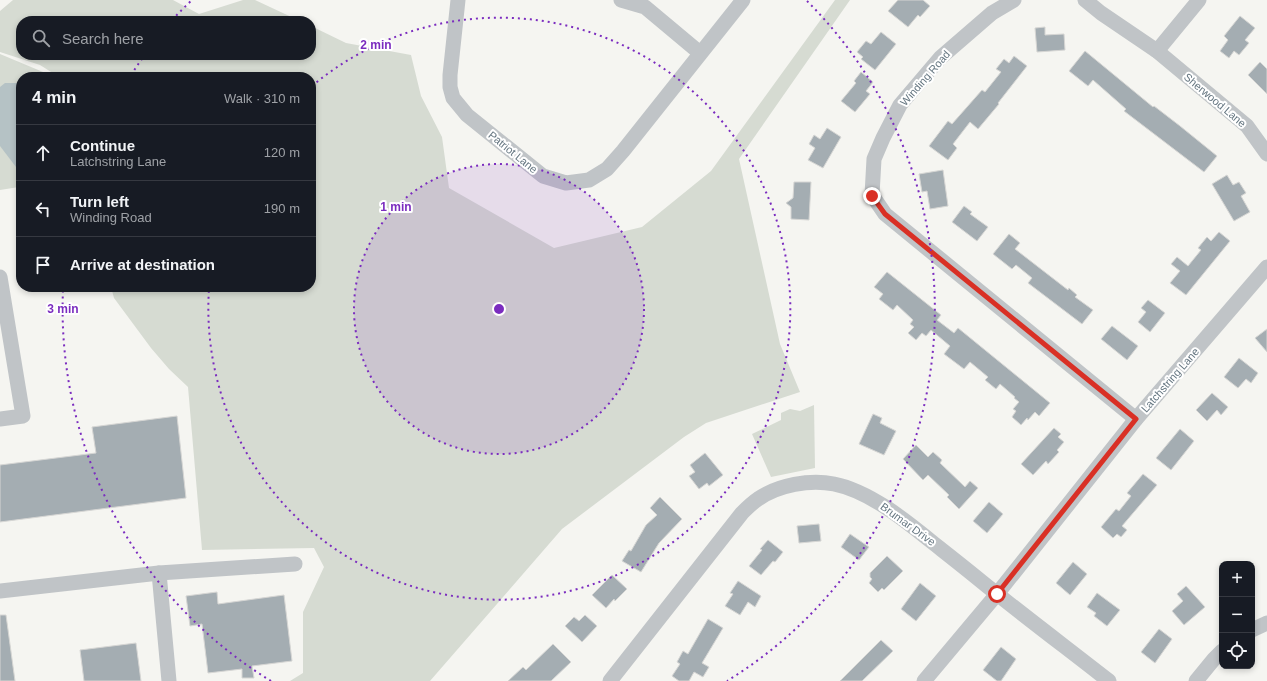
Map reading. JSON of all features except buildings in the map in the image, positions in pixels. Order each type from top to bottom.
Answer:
[{"type":"street","name":"Patriot Lane","points":[[458,0],[450,75],[450,87],[453,98],[467,115],[542,176],[566,183],[589,180],[607,169],[743,0]]},
{"type":"street","points":[[621,0],[645,7],[700,53]]},
{"type":"street","name":"Winding Road","points":[[1014,0],[992,13],[940,58],[900,105],[874,159],[872,196],[885,214],[1136,419]]},
{"type":"street","points":[[1085,0],[1100,13],[1157,51],[1199,0]]},
{"type":"street","name":"Sherwood Lane","points":[[1157,51],[1247,126],[1267,154]]},
{"type":"street","name":"Latchstring Lane","points":[[924,681],[997,594],[1136,419],[1267,267]]},
{"type":"street","points":[[0,277],[24,416],[0,419]]},
{"type":"street","name":"Brumar Drive","points":[[610,681],[742,513],[758,499],[772,491],[788,486],[820,482],[835,484],[851,490],[874,500],[900,516],[1109,681]]},
{"type":"street","points":[[0,591],[159,573],[295,564]]},
{"type":"street","points":[[159,573],[169,681]]},
{"type":"street","points":[[1255,629],[1267,623]]},
{"type":"street","points":[[1196,681],[1219,655]]},
{"type":"shaded area","points":[[13,0],[173,0],[199,14],[243,0],[255,0],[289,16],[16,16],[16,57],[0,52],[0,11]]},
{"type":"shaded area","points":[[835,0],[850,0],[739,159],[780,344],[800,392],[706,423],[684,437],[562,529],[430,681],[290,681],[303,673],[303,612],[324,567],[314,548],[202,550],[188,387],[169,369],[151,348],[114,298],[112,292],[316,292],[316,72],[51,72],[40,65],[25,60],[316,60],[316,28],[346,43],[411,55],[421,96],[442,137],[449,188],[554,248],[642,227],[711,171]]},
{"type":"shaded area","points":[[0,54],[43,72],[16,72],[16,187],[0,190]]},
{"type":"shaded area","points":[[5,83],[16,83],[16,167],[0,146],[0,87]]},
{"type":"shaded area","points":[[814,405],[815,468],[771,477],[752,434],[781,420],[781,413],[790,409],[800,411]]},
{"type":"route","points":[[872,196],[885,214],[1136,419],[997,594]]}]
